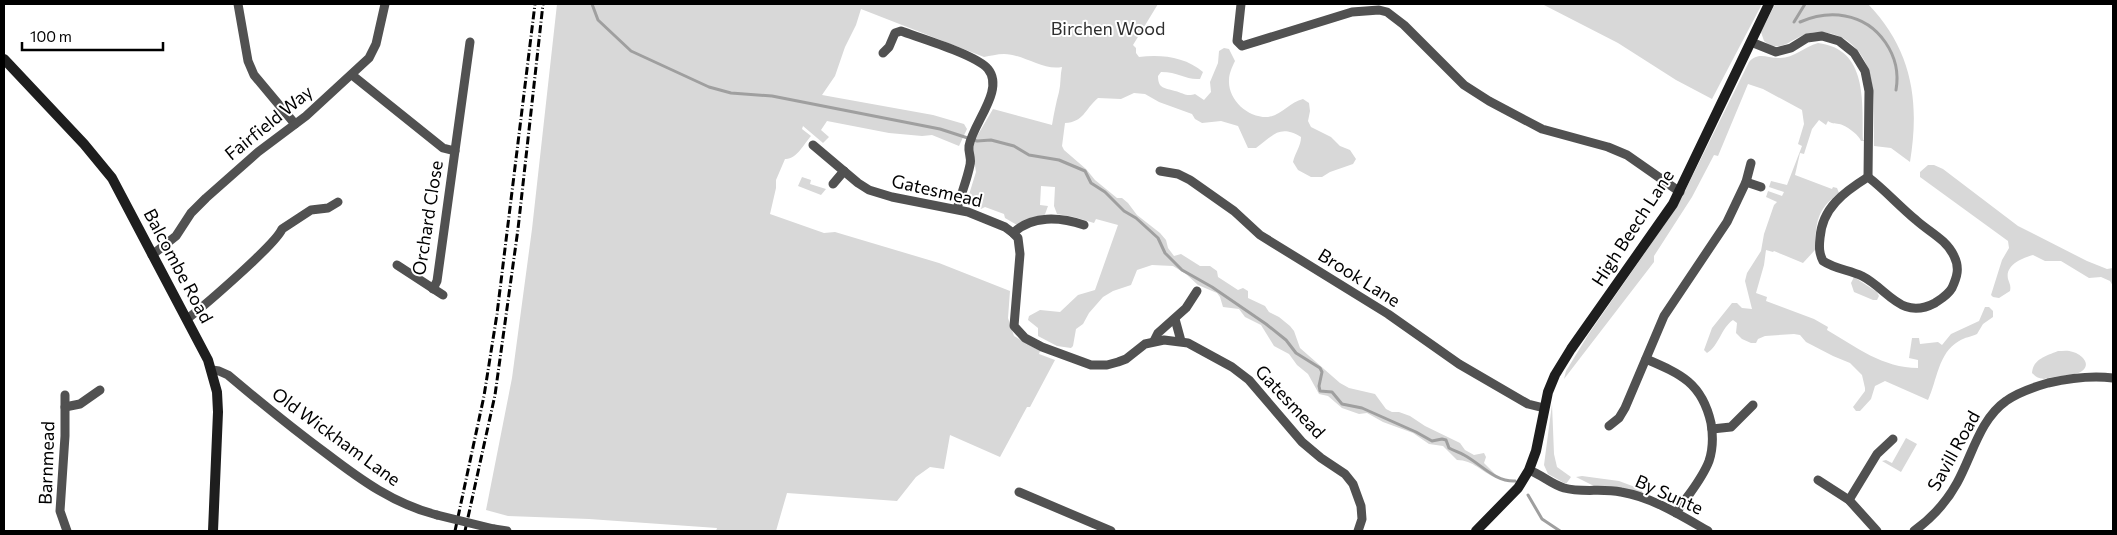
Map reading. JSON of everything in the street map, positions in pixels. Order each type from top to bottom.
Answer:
[{"type":"street","points":[[238,4],[248,61],[254,75],[295,124]]},
{"type":"street","name":"Fairfield Way","points":[[152,255],[176,236],[191,213],[206,198],[258,152],[295,124],[352,75],[373,52],[385,4]]},
{"type":"street","points":[[1242,4],[1236,34],[1237,41],[1242,46],[1352,12],[1379,10],[1387,12],[1404,25],[1464,85],[1489,101],[1542,129],[1608,147],[1627,155],[1680,192]]},
{"type":"street","name":"High Beech Lane","points":[[1476,531],[1518,488],[1530,470],[1548,392],[1562,361],[1660,224],[1680,192],[1769,4]]},
{"type":"street","points":[[883,53],[889,47],[895,32],[901,30],[975,59],[988,68],[993,82],[991,98],[982,112],[969,146],[970,166],[957,209]]},
{"type":"street","points":[[1751,42],[1776,52],[1791,48],[1807,38],[1822,36],[1838,41],[1854,53],[1865,71],[1869,91],[1868,177]]},
{"type":"street","name":"Orchard Close","points":[[433,289],[437,281],[470,42]]},
{"type":"street","name":"Balcombe Road","points":[[4,59],[105,168],[121,193],[201,345],[212,370],[217,392],[218,412],[213,531]]},
{"type":"street","name":"Orchard Close","points":[[352,75],[443,148],[454,151]]},
{"type":"street","name":"Gatesmead","points":[[813,145],[858,183],[880,194],[957,209],[1005,227],[1013,233]]},
{"type":"street","points":[[1609,426],[1619,418],[1625,408],[1670,307],[1726,222],[1746,182],[1752,163]]},
{"type":"street","name":"Brook Lane","points":[[1160,171],[1178,174],[1214,196],[1260,235],[1388,314],[1459,364],[1528,404],[1544,408]]},
{"type":"street","points":[[833,184],[844,172]]},
{"type":"street","points":[[1868,177],[1895,199],[1922,226],[1938,236],[1954,254],[1958,272],[1950,291],[1941,299],[1919,309],[1908,307],[1898,303],[1863,276],[1836,268],[1823,261],[1819,247],[1823,220],[1840,196],[1868,177]]},
{"type":"street","points":[[1746,182],[1761,187]]},
{"type":"street","points":[[187,318],[280,234],[282,229],[311,210],[328,208],[338,202]]},
{"type":"street","points":[[1084,225],[1065,220],[1032,220],[1026,222],[1013,233],[1018,238],[1020,254],[1014,326],[1024,338],[1061,356],[1098,366],[1107,365],[1126,359],[1146,344],[1154,341],[1158,333],[1176,319],[1197,291]]},
{"type":"street","name":"Orchard Close","points":[[397,265],[442,295]]},
{"type":"street","points":[[1176,319],[1181,341]]},
{"type":"street","name":"Gatesmead","points":[[1154,341],[1181,341],[1242,373],[1302,442],[1345,474],[1353,484],[1359,496],[1362,518],[1358,531]]},
{"type":"street","points":[[1646,359],[1677,373],[1697,388],[1704,399],[1712,428],[1710,459],[1705,470],[1676,513]]},
{"type":"street","name":"Old Wickham Lane","points":[[212,370],[228,375],[313,444],[382,494],[402,504],[437,515],[507,531]]},
{"type":"street","name":"Savill Road","points":[[1914,531],[1937,512],[1947,499],[1988,420],[2006,401],[2031,388],[2064,380],[2095,377],[2113,378]]},
{"type":"street","points":[[65,407],[80,404],[100,390]]},
{"type":"street","name":"Barnmead","points":[[65,395],[65,436],[60,511],[67,531]]},
{"type":"street","points":[[1712,428],[1731,427],[1753,405]]},
{"type":"street","points":[[1850,500],[1877,454],[1893,439]]},
{"type":"street","name":"By Sunte","points":[[1530,470],[1554,484],[1566,488],[1622,492],[1646,499],[1708,531]]},
{"type":"street","points":[[1818,480],[1850,500],[1877,531]]},
{"type":"street","points":[[1019,492],[1111,531]]},
{"type":"green space","name":"Birchen Wood","points":[[557,4],[1158,4],[1133,45],[1136,48],[1136,53],[1139,57],[1164,56],[1181,60],[1203,72],[1200,79],[1161,72],[1158,80],[1161,86],[1185,94],[1195,94],[1204,100],[1211,92],[1210,82],[1218,63],[1219,51],[1224,48],[1229,49],[1235,61],[1229,80],[1230,87],[1236,101],[1241,106],[1253,114],[1268,117],[1278,114],[1303,99],[1309,103],[1308,121],[1311,127],[1331,137],[1340,146],[1350,150],[1356,159],[1353,164],[1330,172],[1322,177],[1311,177],[1298,170],[1293,162],[1301,137],[1293,133],[1277,133],[1256,148],[1248,148],[1238,126],[1221,121],[1202,123],[1195,119],[1192,114],[1159,102],[1145,94],[1134,93],[1121,99],[1098,98],[1080,118],[1065,123],[1062,146],[1064,150],[1086,169],[1095,180],[1117,198],[1122,198],[1137,215],[1160,233],[1174,256],[1181,254],[1200,266],[1210,266],[1217,271],[1218,277],[1238,290],[1243,288],[1248,291],[1248,298],[1265,306],[1269,312],[1290,326],[1294,331],[1300,348],[1340,383],[1349,388],[1375,394],[1386,409],[1410,416],[1425,426],[1460,443],[1465,450],[1474,455],[1484,453],[1486,457],[1484,463],[1498,477],[1491,476],[1468,462],[1457,460],[1443,446],[1429,444],[1413,433],[1383,422],[1367,413],[1359,414],[1342,408],[1328,396],[1319,394],[1308,374],[1297,365],[1289,354],[1274,346],[1261,325],[1245,317],[1239,309],[1223,307],[1217,293],[1198,285],[1173,266],[1152,265],[1137,270],[1131,285],[1113,291],[1103,297],[1089,313],[1083,324],[1076,329],[1071,348],[1057,346],[1038,336],[1038,328],[1028,320],[1029,316],[1040,310],[1060,312],[1078,295],[1095,290],[1118,225],[1096,219],[1094,223],[1057,214],[1054,206],[1055,187],[1041,186],[1040,205],[1048,206],[1044,217],[1029,218],[1017,225],[1005,218],[1004,214],[985,207],[981,209],[967,201],[976,172],[973,143],[993,109],[1052,125],[1060,89],[1062,67],[1048,67],[1011,55],[1001,54],[984,57],[861,9],[835,76],[822,95],[933,115],[964,124],[967,129],[959,146],[932,135],[889,133],[827,121],[821,130],[829,137],[823,143],[803,126],[802,129],[811,136],[793,157],[785,159],[776,180],[770,214],[824,233],[835,232],[939,263],[1010,291],[1008,318],[1014,336],[1040,351],[1039,354],[1055,360],[1000,457],[950,435],[944,469],[930,467],[916,477],[897,501],[787,493],[776,531],[716,531],[717,528],[589,519],[508,516],[486,510],[512,378],[532,229]]},
{"type":"green space","points":[[1542,4],[1762,4],[1712,99],[1676,80],[1618,43]]},
{"type":"green space","points":[[1775,4],[1868,4],[1883,21],[1895,40],[1903,58],[1913,97],[1913,140],[1910,162],[1891,148],[1874,146],[1874,101],[1869,72],[1864,59],[1843,38],[1820,32],[1806,34],[1780,46],[1770,45],[1764,41],[1761,32]]},
{"type":"green space","points":[[1818,43],[1834,47],[1846,55],[1854,66],[1862,94],[1863,140],[1866,141],[1861,141],[1855,133],[1845,126],[1828,121],[1826,125],[1819,120],[1812,129],[1804,154],[1800,153],[1795,175],[1832,189],[1833,187],[1837,188],[1839,193],[1831,199],[1822,211],[1817,225],[1815,250],[1803,263],[1774,251],[1766,250],[1756,293],[1767,297],[1766,301],[1814,319],[1828,327],[1827,330],[1870,355],[1905,367],[1918,368],[1918,360],[1909,358],[1912,338],[1919,338],[1920,344],[1938,342],[1942,345],[1951,334],[1979,321],[1985,307],[1989,307],[1993,311],[1993,317],[1983,324],[1977,334],[1952,346],[1942,360],[1928,400],[1885,381],[1875,386],[1871,399],[1860,411],[1856,411],[1853,407],[1865,391],[1862,375],[1850,363],[1806,342],[1800,335],[1765,336],[1758,339],[1756,343],[1751,343],[1742,339],[1736,333],[1737,323],[1733,320],[1707,353],[1704,350],[1712,328],[1732,303],[1737,303],[1742,308],[1752,309],[1745,281],[1747,273],[1761,251],[1764,234],[1774,205],[1777,202],[1766,197],[1768,191],[1782,196],[1784,192],[1769,187],[1771,181],[1787,185],[1802,146],[1798,144],[1804,124],[1802,110],[1763,89],[1748,84],[1718,156],[1714,155],[1692,197],[1654,256],[1654,262],[1564,379],[1566,371],[1588,335],[1678,205],[1749,62],[1760,56],[1785,58]]},
{"type":"green space","points":[[1928,165],[1934,165],[1943,169],[2018,226],[2087,261],[2107,269],[2113,268],[2113,286],[2110,281],[2101,277],[2089,278],[2061,261],[2045,261],[2033,255],[2019,260],[2009,270],[2010,291],[1999,298],[1993,297],[1991,295],[2002,260],[2009,248],[2008,241],[1920,177],[1920,172]]},
{"type":"green space","points":[[802,177],[811,180],[810,184],[826,189],[821,195],[798,186]]},
{"type":"green space","points":[[1854,277],[1877,292],[1879,296],[1877,300],[1854,292],[1851,283]]},
{"type":"green space","points":[[2058,351],[2076,353],[2086,362],[2085,368],[2075,374],[2044,379],[2032,373],[2038,361]]},
{"type":"green space","points":[[1552,404],[1554,454],[1557,467],[1571,477],[1566,484],[1548,474],[1544,465]]},
{"type":"green space","points":[[1906,438],[1917,444],[1901,472],[1882,461],[1886,460],[1892,463]]},
{"type":"green space","points":[[1582,476],[1619,481],[1643,490],[1641,493],[1617,487],[1594,486],[1576,477]]},
{"type":"waterway","points":[[592,4],[598,20],[631,51],[709,87],[731,93],[772,96],[940,129],[977,141],[991,140],[1014,146],[1029,155],[1059,160],[1085,171],[1091,183],[1105,192],[1124,211],[1136,218],[1158,238],[1165,253],[1182,270],[1212,287],[1266,324],[1286,340],[1296,353],[1320,368],[1322,372],[1319,386],[1320,391],[1332,392],[1342,404],[1362,408],[1432,441],[1446,440],[1449,448],[1462,454],[1495,476],[1508,481],[1515,481]]},
{"type":"waterway","points":[[1794,22],[1805,4]]},
{"type":"waterway","points":[[1800,22],[1816,17],[1833,15],[1845,16],[1868,25],[1878,33],[1891,53],[1897,77],[1896,90]]},
{"type":"waterway","points":[[1528,495],[1542,519],[1560,531]]},
{"type":"railway","points":[[455,531],[484,396],[497,314],[535,4]]},
{"type":"railway","points":[[465,531],[495,395],[518,229],[543,4]]}]
